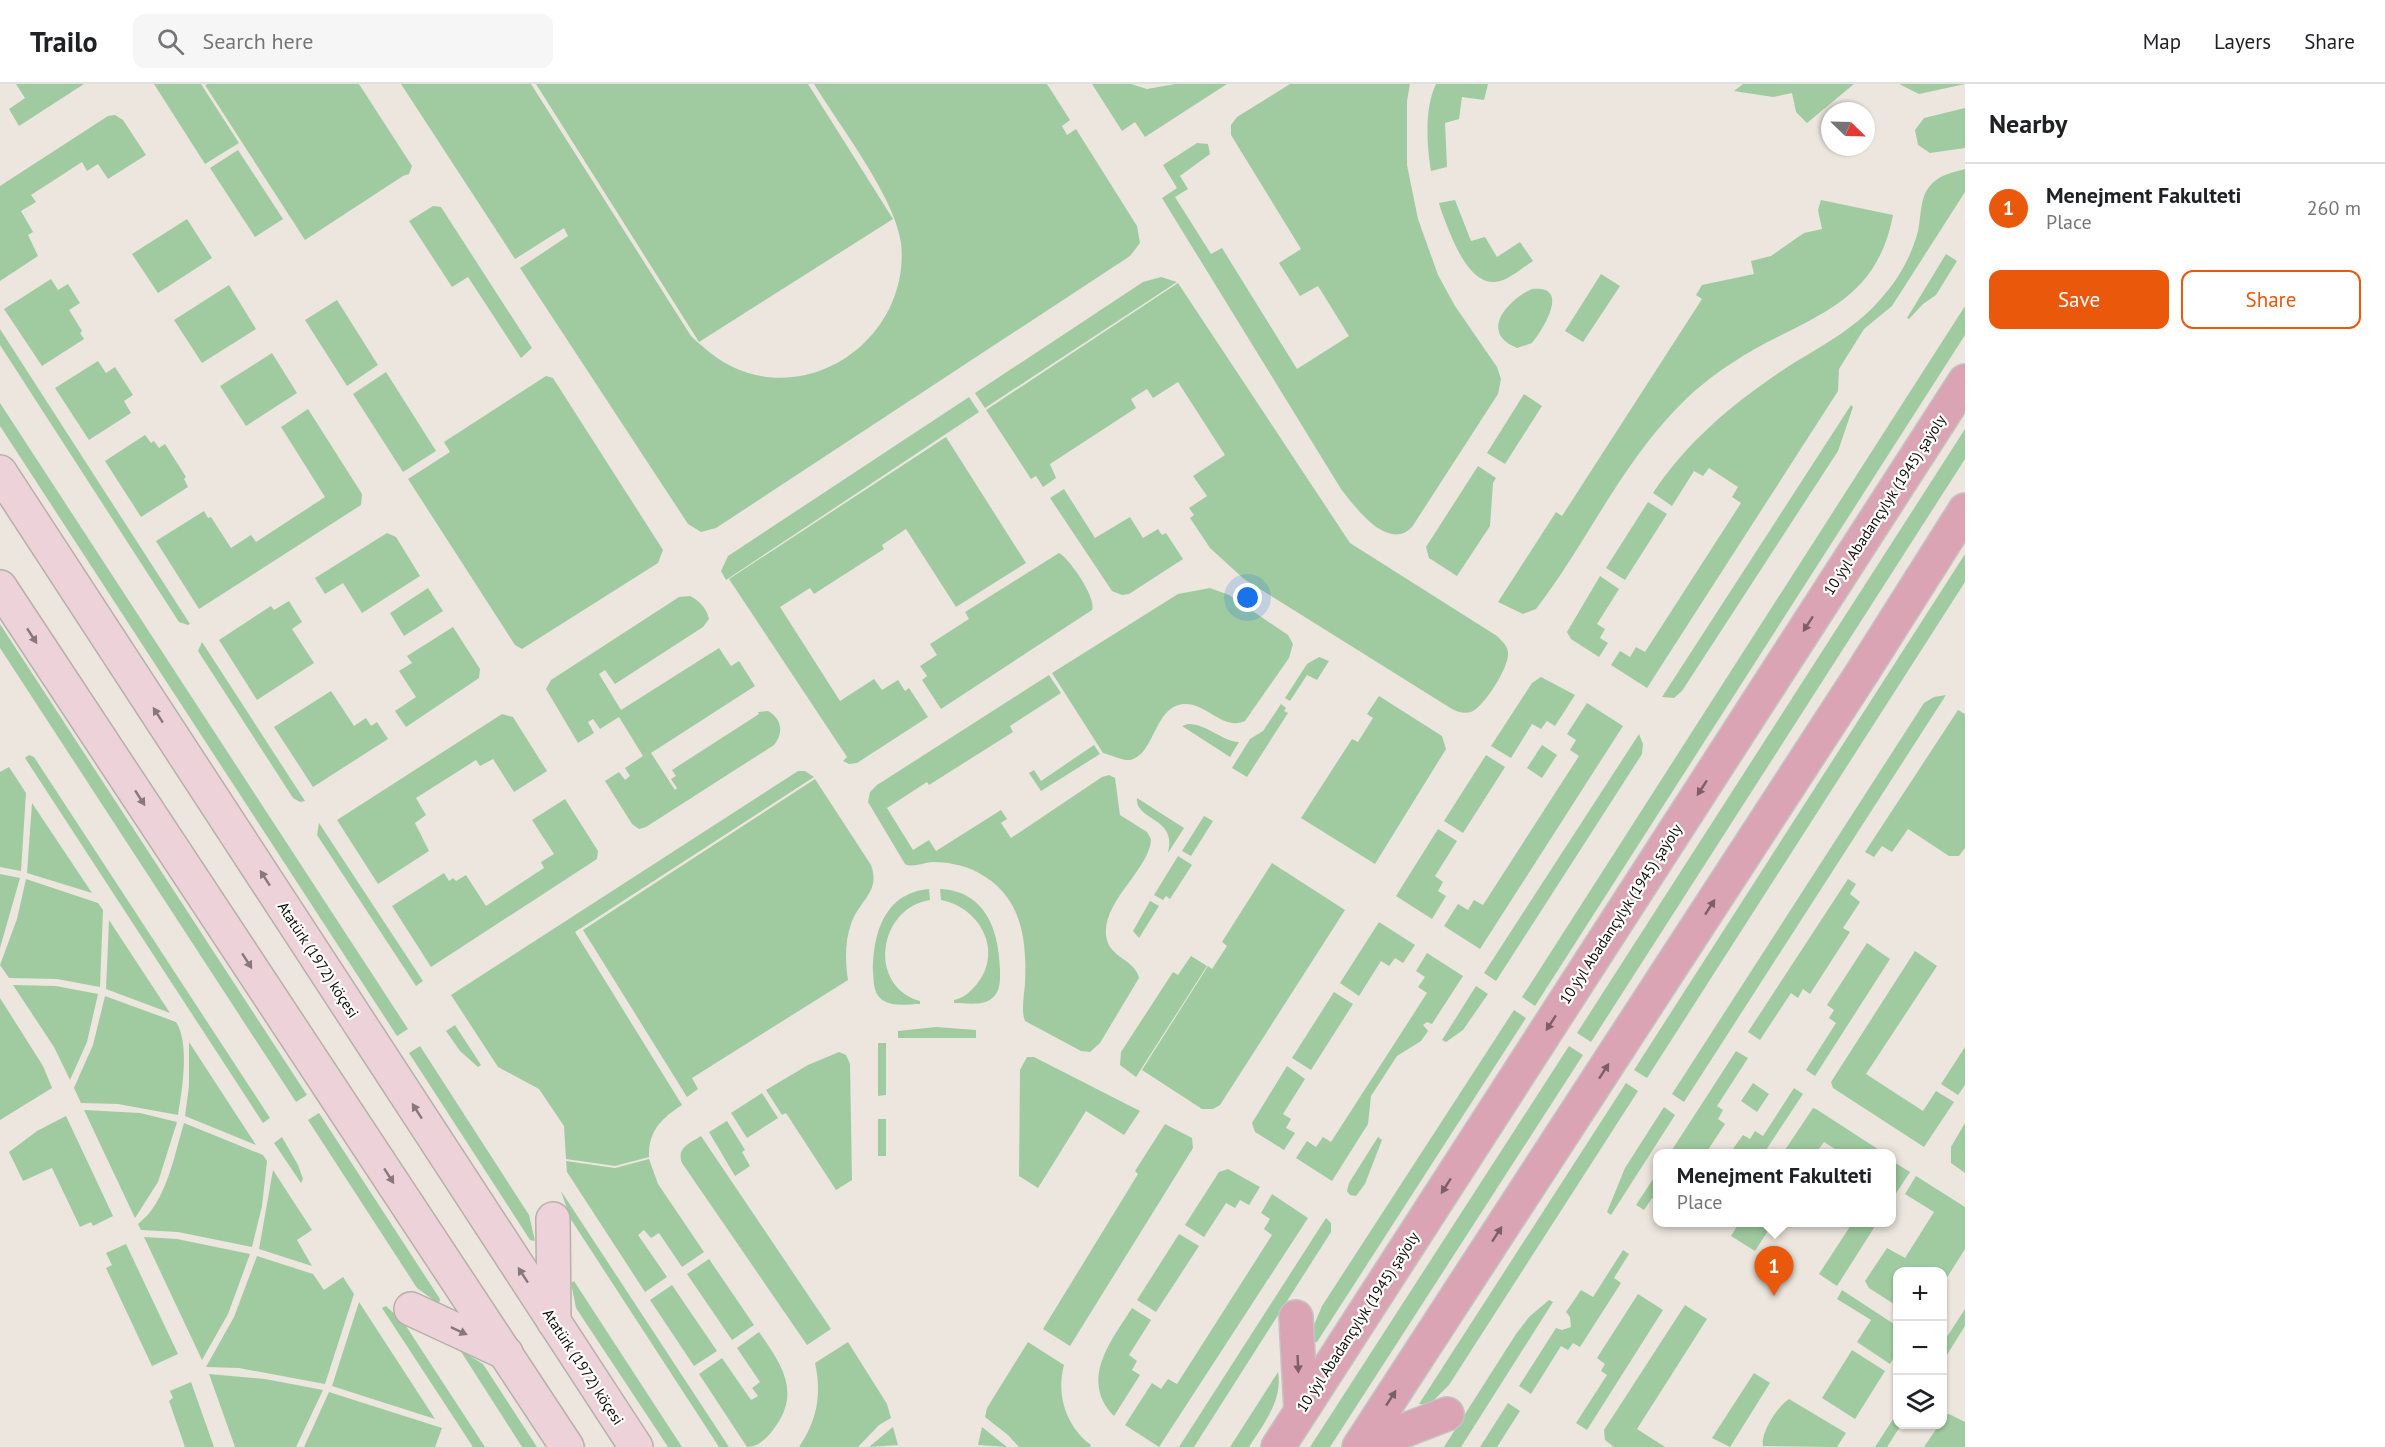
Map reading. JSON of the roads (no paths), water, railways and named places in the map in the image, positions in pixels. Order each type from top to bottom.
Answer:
[{"type":"main road","name":"10 ýyl Abadançylyk (1945) şaýoly","points":[[1278,1447],[1965,381]]},
{"type":"main road","name":"Atatürk (1972) köçesi","points":[[0,472],[636,1447]]},
{"type":"main road","points":[[1360,1447],[1965,510]]},
{"type":"main road","points":[[0,587],[567,1447]]},
{"type":"main road","points":[[553,1219],[554,1322]]},
{"type":"main road","points":[[411,1309],[506,1353]]},
{"type":"main road","points":[[1296,1317],[1301,1411]]},
{"type":"main road","points":[[1360,1447],[1447,1414]]},
{"type":"place","name":"Menejment Fakulteti","points":[[1774,1296]]}]
